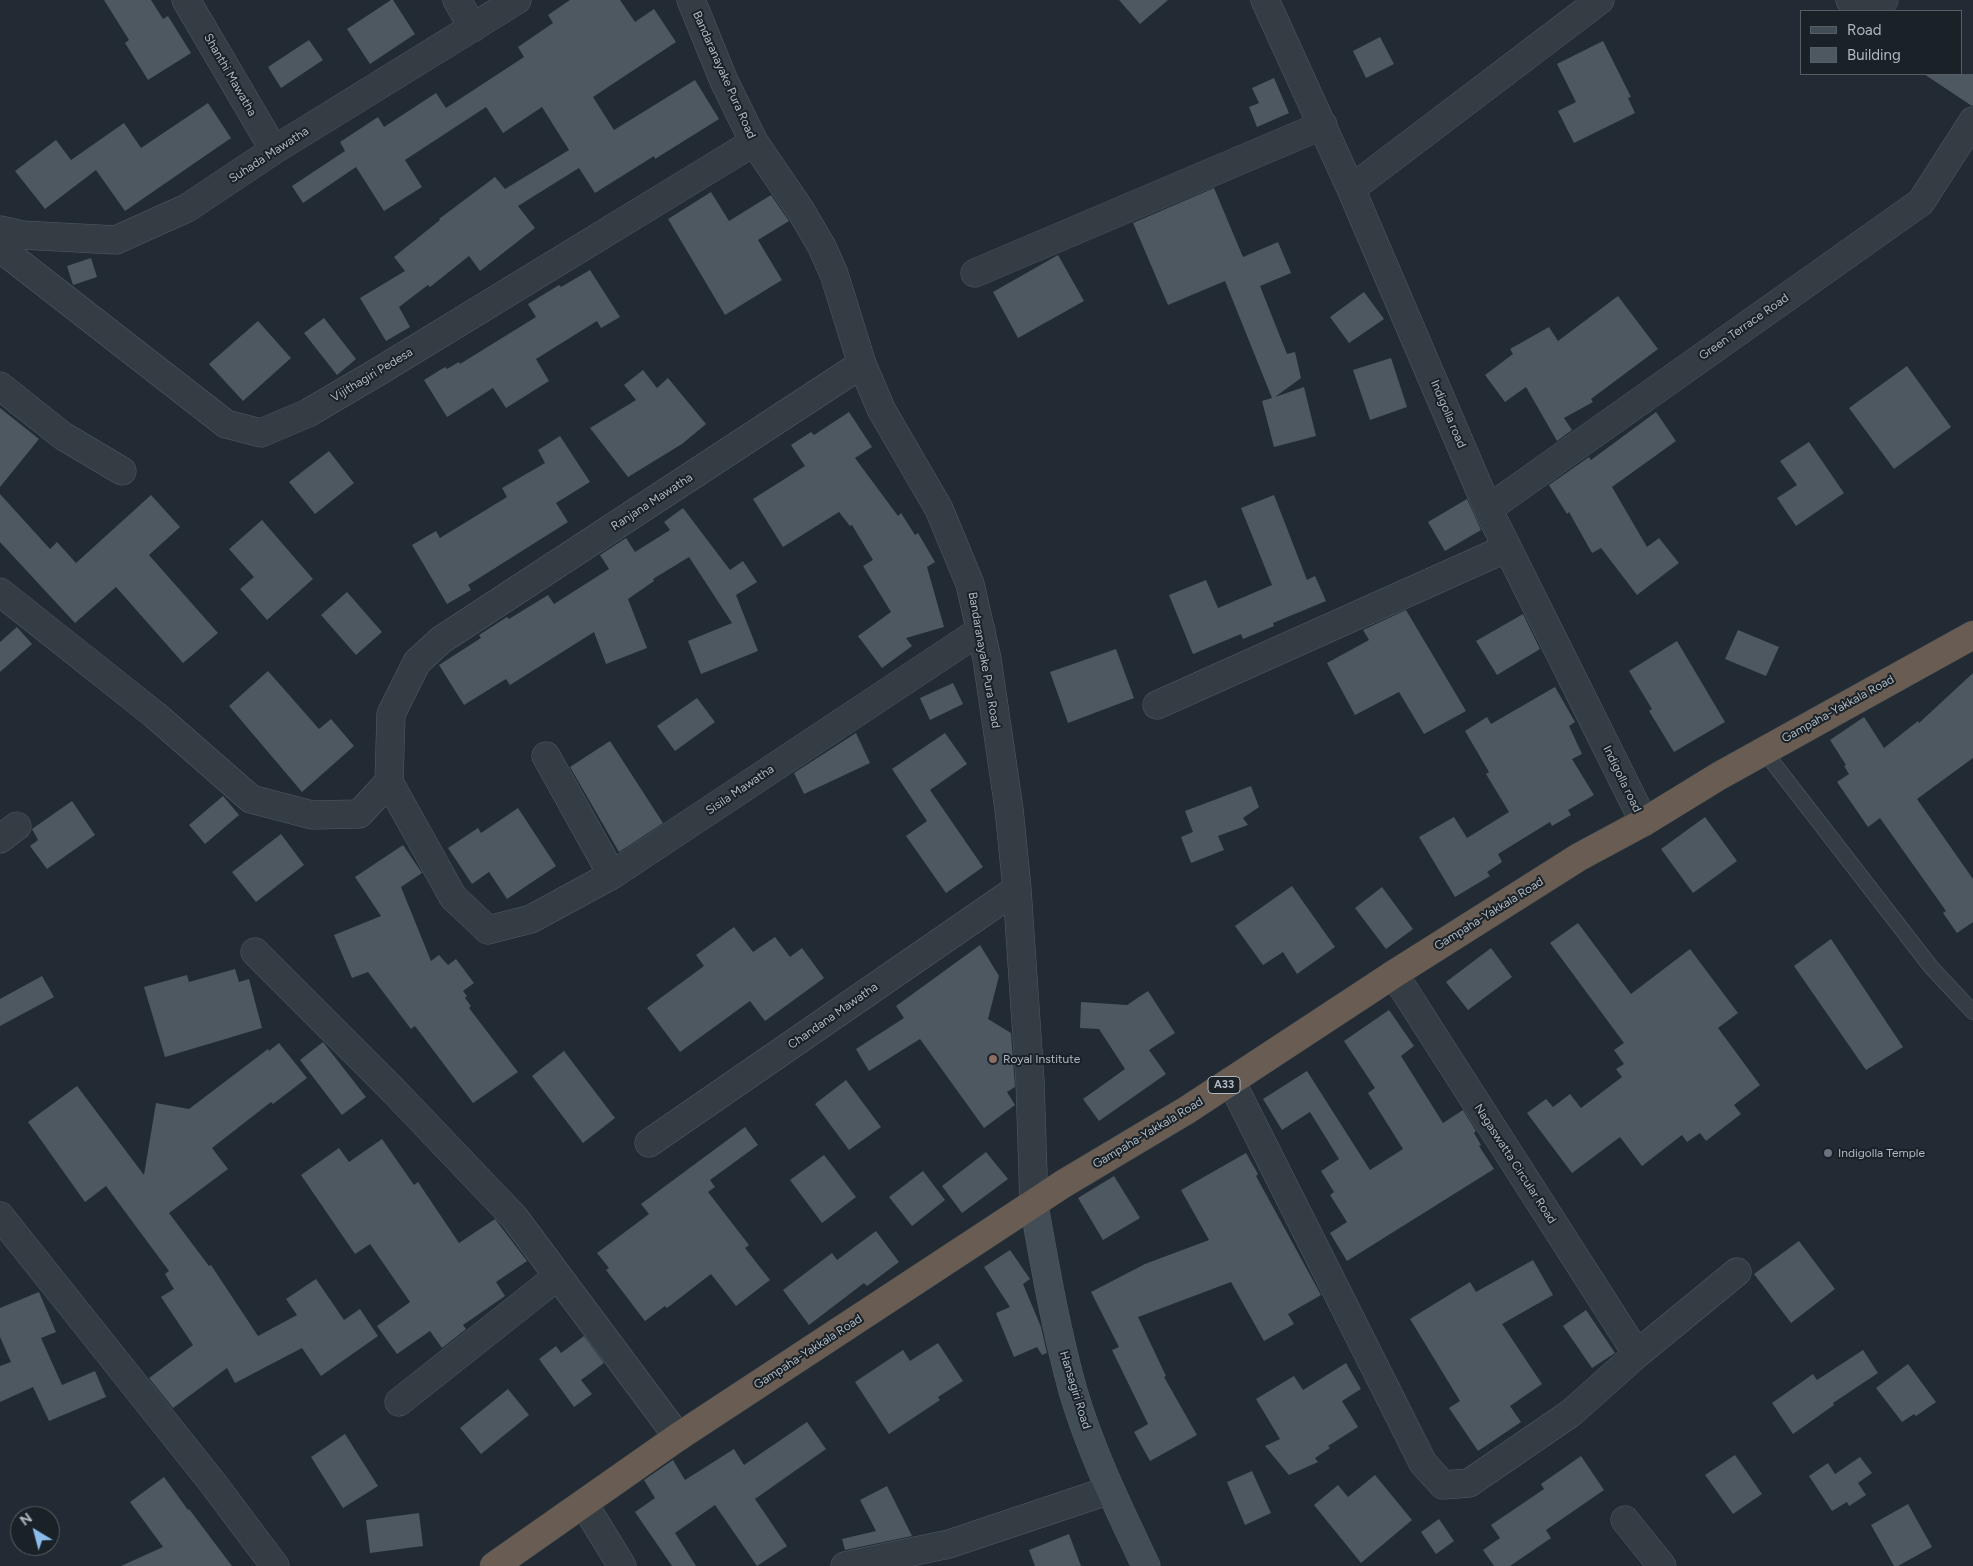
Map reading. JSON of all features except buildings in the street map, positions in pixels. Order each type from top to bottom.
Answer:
[{"type":"highway","name":"Gampaha-Yakkala Road","points":[[494,1566],[678,1437],[1034,1205],[1063,1184],[1187,1110],[1394,974],[1579,857],[1644,822],[1764,751],[1973,635]]},
{"type":"street","name":"Shanthi Mawatha","points":[[186,0],[274,150]]},
{"type":"street","points":[[457,0],[473,28]]},
{"type":"street","name":"Suhada Mawatha","points":[[0,230],[22,235],[116,240],[187,208],[274,150],[517,0]]},
{"type":"street","name":"Bandaranayake Pura Road","points":[[691,0],[724,81],[754,142],[801,211],[822,247],[834,274],[862,364],[881,409],[940,510],[970,584],[981,630],[1009,809],[1017,889],[1030,1081],[1034,1205]]},
{"type":"street","name":"Indigolla road","points":[[1265,0],[1351,189],[1488,509],[1644,822]]},
{"type":"street","points":[[1351,189],[1600,0]]},
{"type":"street","points":[[1850,0],[1868,8],[1884,0]]},
{"type":"street","name":"Green Terrace Road","points":[[1488,509],[1920,202],[1973,121]]},
{"type":"street","points":[[975,273],[1322,126]]},
{"type":"street","name":"Vijithagiri Pedesa","points":[[0,248],[226,424],[260,433],[308,413],[381,370],[754,142]]},
{"type":"street","name":"Ranjana Mawatha","points":[[389,782],[391,714],[417,662],[441,640],[862,364]]},
{"type":"street","points":[[0,386],[63,436],[122,471]]},
{"type":"street","points":[[1157,705],[1507,548]]},
{"type":"street","points":[[0,592],[155,715],[251,799],[312,815],[359,814],[389,782]]},
{"type":"street","name":"Sisila Mawatha","points":[[389,782],[453,897],[488,930],[531,919],[612,875],[981,630]]},
{"type":"street","points":[[546,756],[612,875]]},
{"type":"street","name":"Chandana Mawatha","points":[[649,1143],[1017,889]]},
{"type":"street","points":[[255,952],[474,1173],[514,1217],[678,1437]]},
{"type":"street","name":"Nagaswatta Circular Road","points":[[1394,974],[1637,1354]]},
{"type":"street","points":[[1231,1081],[1423,1463],[1443,1485],[1469,1483],[1571,1413],[1637,1354],[1737,1272]]},
{"type":"street","name":"Hansagiri Road","points":[[1034,1205],[1058,1330],[1074,1391],[1110,1490],[1146,1566]]},
{"type":"street","points":[[0,1216],[212,1482],[275,1566]]},
{"type":"street","points":[[399,1402],[558,1276]]},
{"type":"street","points":[[845,1566],[949,1544],[1110,1490]]},
{"type":"street","points":[[584,1504],[622,1566]]},
{"type":"street","points":[[1625,1520],[1662,1566]]},
{"type":"lane","points":[[1764,751],[1931,967],[1973,1012]]},
{"type":"place","name":"Royal Institute","points":[[993,1059]]},
{"type":"place","name":"Indigolla Temple","points":[[1828,1153]]}]
